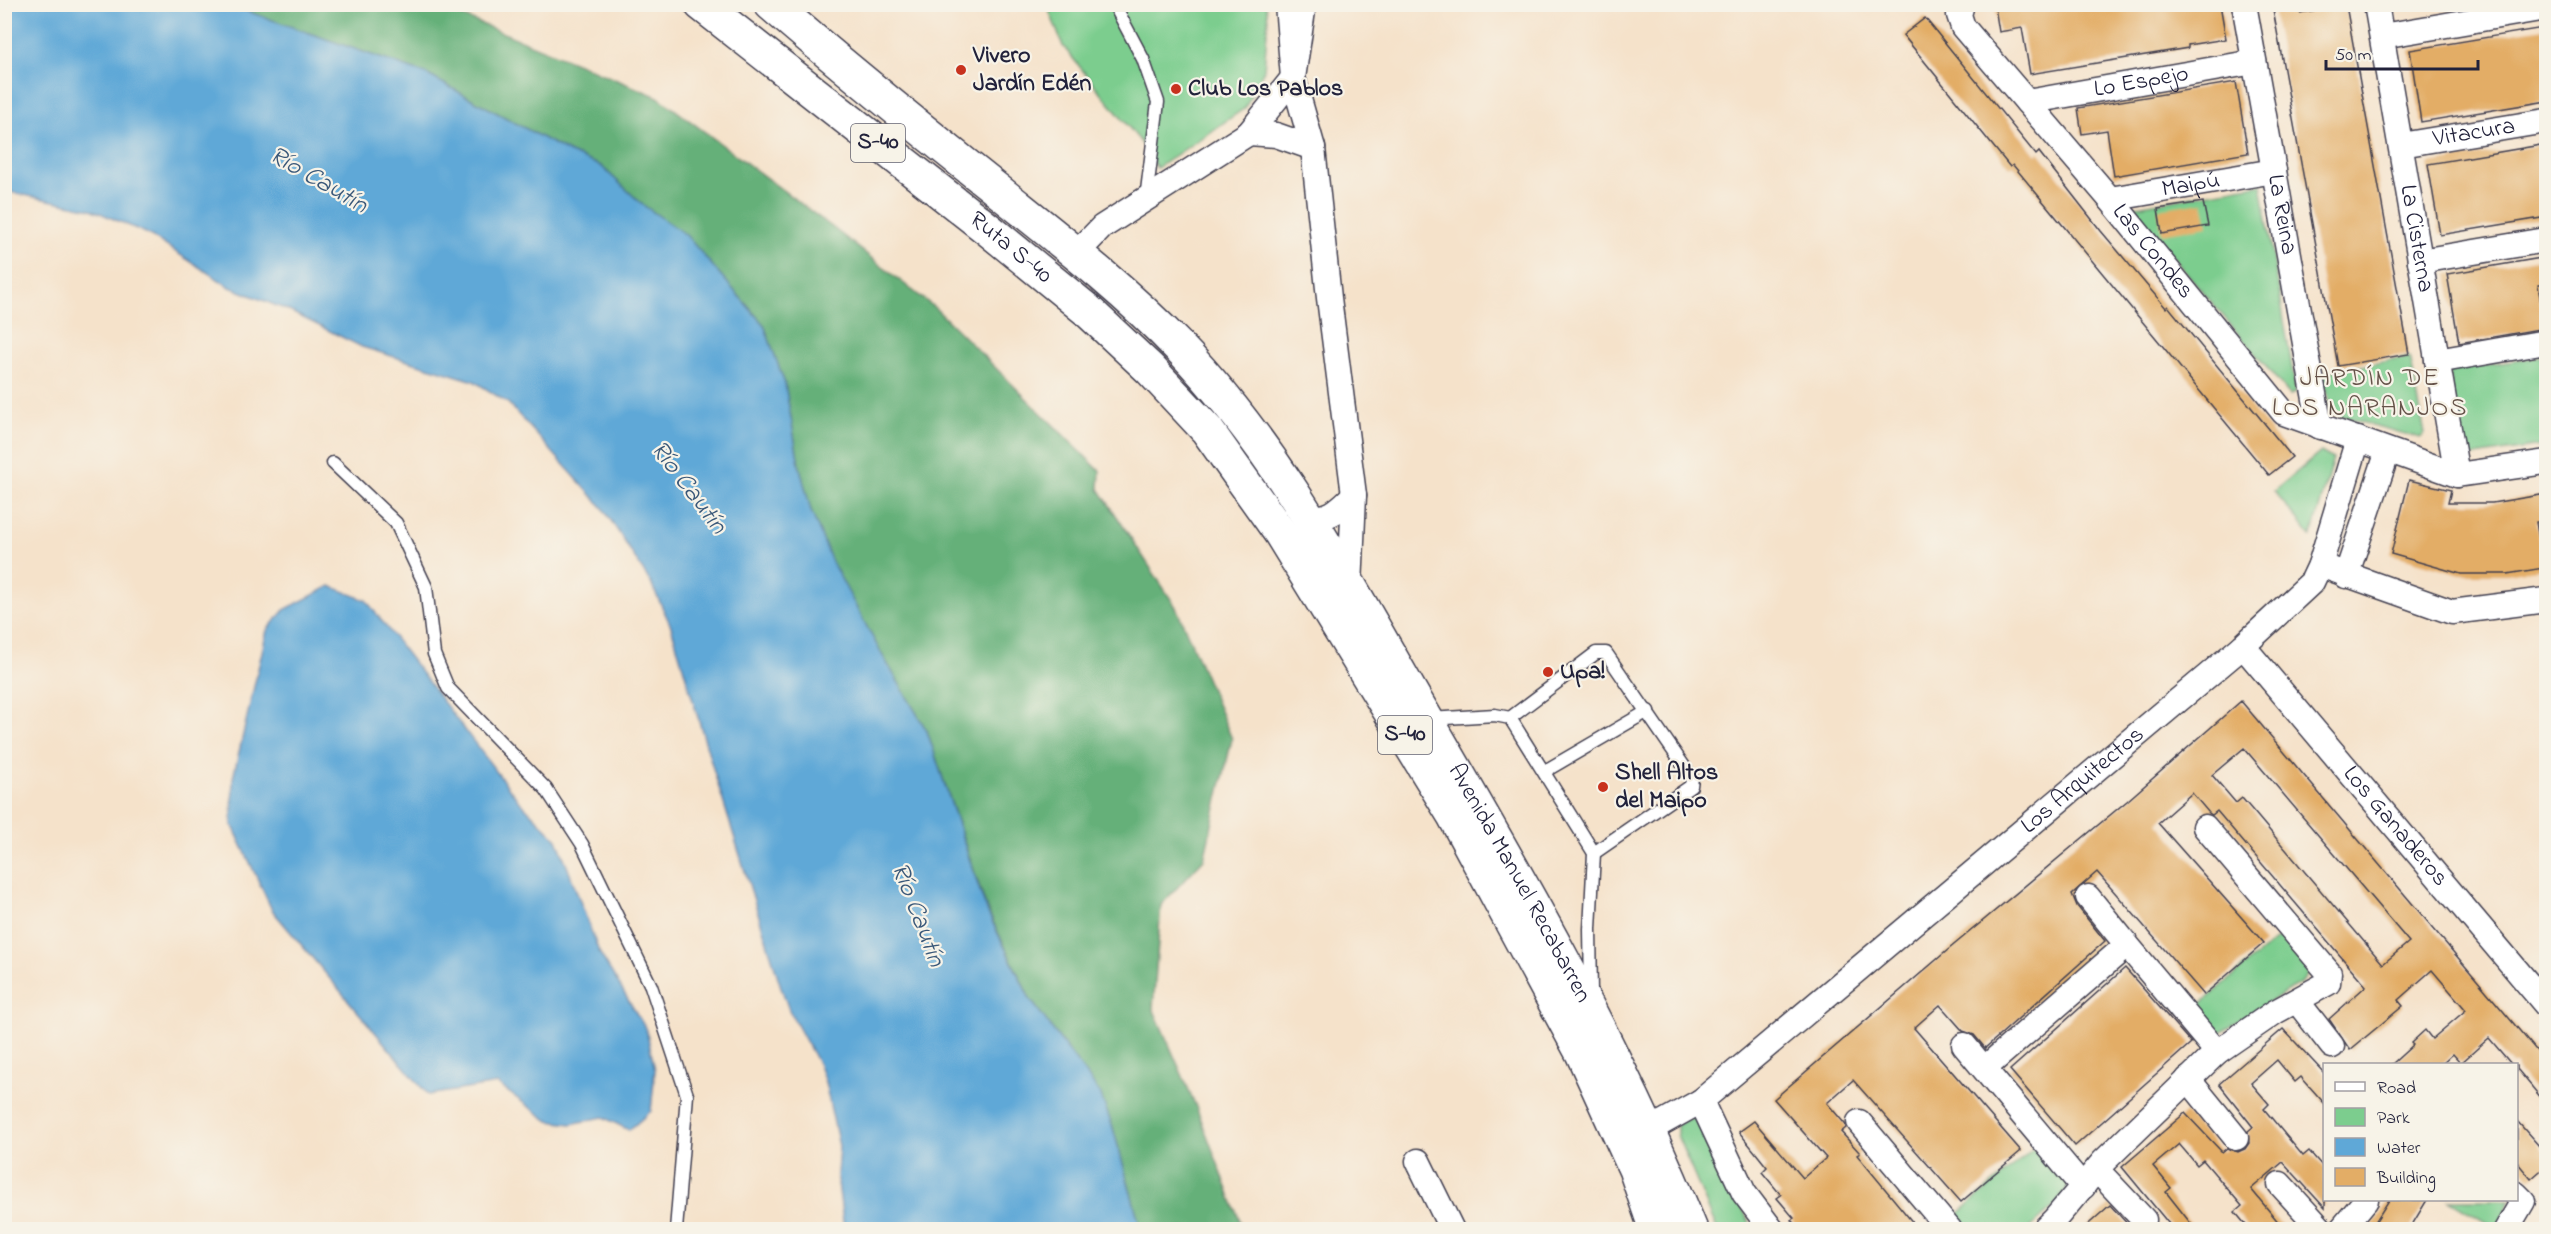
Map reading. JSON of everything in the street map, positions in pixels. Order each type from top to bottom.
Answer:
[{"type":"main road","name":"Ruta S-40","points":[[701,4],[1054,282],[1119,338],[1207,430],[1281,534]]},
{"type":"main road","name":"Ruta S-40","points":[[771,4],[840,64],[1076,254],[1148,315],[1212,383],[1280,470],[1310,516]]},
{"type":"main road","points":[[1054,282],[1076,254]]},
{"type":"main road","name":"Avenida Manuel Recabarren","points":[[1310,516],[1528,896],[1591,1013],[1649,1130],[1691,1230]]},
{"type":"main road","name":"Avenida Manuel Recabarren","points":[[1281,534],[1459,825],[1582,1053],[1635,1169],[1656,1230]]},
{"type":"street","points":[[1287,4],[1293,78],[1313,148],[1354,495],[1350,587]]},
{"type":"street","points":[[1076,254],[1102,227],[1249,133],[1293,78],[1304,4]]},
{"type":"street","name":"Las Condes","points":[[1962,4],[1959,15],[1963,27],[2110,199],[2284,413],[2457,475]]},
{"type":"street","name":"La Reina","points":[[2244,4],[2320,427]]},
{"type":"street","name":"La Cisterna","points":[[2376,4],[2457,475]]},
{"type":"street","points":[[2382,36],[2547,8]]},
{"type":"street","name":"Lo Espejo","points":[[2027,102],[2254,62]]},
{"type":"street","name":"Vitacura","points":[[2401,145],[2547,121]]},
{"type":"street","points":[[1249,133],[1276,135],[1313,148]]},
{"type":"street","name":"Maipú","points":[[2110,199],[2274,171]]},
{"type":"street","points":[[2420,261],[2547,240]]},
{"type":"street","points":[[2437,361],[2547,342]]},
{"type":"street","name":"Los Arquitectos","points":[[1649,1130],[1701,1101],[2243,646],[2312,582],[2320,565],[2358,439]]},
{"type":"street","points":[[2346,576],[2388,451]]},
{"type":"street","points":[[2457,475],[2547,462]]},
{"type":"street","points":[[1310,516],[1320,519],[1333,514],[1354,495]]},
{"type":"street","points":[[2320,565],[2452,612],[2547,600]]},
{"type":"street","name":"Los Ganaderos","points":[[2243,646],[2547,1005]]},
{"type":"street","points":[[2044,1230],[2090,1178],[2217,1052],[2275,1012],[2328,982],[2329,973],[2205,827]]},
{"type":"street","points":[[2088,897],[2217,1052]]},
{"type":"street","points":[[1985,1068],[2127,945]]},
{"type":"street","points":[[2297,1001],[2332,1046]]},
{"type":"street","points":[[1964,1045],[2090,1178],[2144,1220]]},
{"type":"street","points":[[2188,1079],[2236,1137]]},
{"type":"street","points":[[1701,1101],[1744,1193],[1772,1230]]},
{"type":"street","points":[[1859,1122],[1950,1230]]},
{"type":"street","points":[[1418,1161],[1452,1230]]},
{"type":"street","points":[[2280,1184],[2322,1230]]},
{"type":"street","points":[[2506,1230],[2523,1201],[2518,1195]]},
{"type":"street","points":[[2341,1230],[2365,1201]]},
{"type":"lane","points":[[1114,4],[1143,59],[1158,102],[1146,199]]},
{"type":"lane","points":[[333,463],[396,523],[426,587],[434,654],[448,688],[546,789],[582,844],[651,986],[687,1095],[676,1230]]},
{"type":"lane","points":[[1510,718],[1596,653],[1606,652],[1692,778],[1691,786],[1594,853]]},
{"type":"lane","points":[[1545,771],[1648,711]]},
{"type":"lane","points":[[1427,719],[1495,715],[1510,718],[1594,853],[1590,930],[1591,1013]]},
{"type":"green space","points":[[226,5],[436,5],[658,97],[832,227],[935,308],[1100,471],[1099,489],[1176,607],[1232,739],[1204,859],[1161,905],[1153,1008],[1195,1104],[1243,1229],[1141,1229],[1113,1128],[1100,1093],[1030,999],[987,909],[927,731],[881,653],[832,562],[811,511],[799,464],[785,384],[764,325],[685,234],[643,205],[601,166],[570,153],[426,74]]},
{"type":"green space","name":"Club Los Pablos","points":[[1047,5],[1266,5],[1268,20],[1264,70],[1245,108],[1157,168],[1140,141],[1063,46]]},
{"type":"green space","points":[[2261,184],[2296,392],[2290,395],[2131,207]]},
{"type":"green space","points":[[2546,356],[2546,445],[2463,458],[2449,371]]},
{"type":"green space","points":[[2410,357],[2425,434],[2420,438],[2336,415],[2330,406],[2323,373]]},
{"type":"green space","points":[[2321,452],[2333,459],[2311,537],[2274,491]]},
{"type":"green space","points":[[2282,934],[2311,970],[2302,982],[2217,1034],[2195,1009]]},
{"type":"green space","points":[[1691,1117],[1696,1119],[1753,1229],[1717,1229],[1677,1135],[1677,1125]]},
{"type":"green space","points":[[2040,1143],[2071,1183],[2056,1205],[2029,1229],[1960,1229],[1950,1221]]},
{"type":"green space","points":[[2451,1201],[2510,1201],[2497,1229]]},
{"type":"water","name":"Río Cautín","points":[[5,4],[226,4],[241,9],[426,74],[570,153],[601,166],[643,205],[685,234],[764,325],[785,384],[799,464],[811,511],[832,562],[881,653],[927,731],[986,909],[1030,999],[1100,1093],[1113,1128],[1141,1229],[844,1229],[837,1175],[839,1146],[825,1082],[819,1065],[789,1010],[781,987],[671,626],[651,583],[603,508],[508,403],[474,381],[362,347],[287,310],[230,287],[148,234],[91,209],[5,191]]},
{"type":"water","points":[[330,586],[366,600],[518,800],[557,839],[599,952],[646,1029],[655,1070],[651,1111],[629,1130],[603,1117],[571,1124],[549,1121],[497,1084],[428,1095],[272,910],[232,824],[233,778],[267,630],[284,610]]},
{"type":"building","points":[[2009,4],[2220,4],[2226,39],[2188,45],[2188,48],[2030,74],[2022,28],[1999,32],[1995,7]]},
{"type":"building","points":[[2272,4],[2298,4],[2300,13],[2346,5],[2409,354],[2338,366]]},
{"type":"building","points":[[1925,18],[2036,155],[2039,152],[2101,231],[2166,308],[2168,306],[2292,457],[2269,475],[2013,165],[2010,167],[1903,35]]},
{"type":"building","points":[[2543,28],[2547,47],[2547,101],[2421,122],[2410,50]]},
{"type":"building","points":[[2236,82],[2248,153],[2114,176],[2107,130],[2082,134],[2078,108]]},
{"type":"building","points":[[2547,144],[2547,217],[2440,235],[2428,164]]},
{"type":"building","points":[[2203,202],[2208,226],[2162,234],[2158,209]]},
{"type":"building","points":[[2547,257],[2547,283],[2538,285],[2545,328],[2459,343],[2447,274]]},
{"type":"building","points":[[2409,480],[2451,490],[2448,503],[2492,503],[2547,494],[2547,520],[2536,522],[2544,568],[2507,574],[2461,574],[2391,554]]},
{"type":"building","points":[[2241,701],[2547,1063],[2547,1105],[2518,1070],[2518,1063],[2510,1063],[2489,1038],[2461,1063],[2453,1054],[2443,1063],[2393,1063],[2425,1030],[2432,1039],[2466,1010],[2432,970],[2398,1000],[2403,1006],[2350,1050],[2329,1019],[2366,986],[2217,811],[2212,815],[2209,813],[2192,793],[2158,823],[2264,943],[2204,995],[2097,872],[2072,894],[2077,906],[2105,941],[1985,1048],[1974,1035],[1963,1031],[1940,1005],[1914,1028],[2021,1151],[1961,1202],[1853,1080],[1827,1103],[1845,1124],[1846,1128],[1841,1132],[1860,1153],[1857,1155],[1919,1230],[1800,1230],[1791,1220],[1794,1218],[1777,1198],[1781,1195],[1762,1172],[1767,1167],[1739,1132],[1754,1121],[1803,1178],[1826,1158],[1774,1099],[2127,801]],"holes":[[[2244,748],[2409,942],[2383,964],[2242,798],[2236,803],[2212,775]]]},
{"type":"building","points":[[2125,968],[2191,1043],[2075,1146],[2010,1070]]},
{"type":"building","points":[[2283,1029],[2323,1072],[2323,1102],[2301,1077],[2295,1082],[2277,1060],[2251,1083],[2269,1104],[2264,1109],[2303,1156],[2309,1151],[2323,1167],[2325,1208],[2283,1162],[2251,1189],[2285,1230],[2250,1230],[2235,1212],[2242,1206],[2203,1160],[2197,1165],[2179,1144],[2153,1166],[2171,1188],[2166,1192],[2196,1230],[2174,1230],[2122,1167],[2185,1113],[2222,1152],[2227,1148],[2238,1152],[2245,1149],[2249,1143],[2248,1131],[2253,1127],[2219,1084]]},
{"type":"building","points":[[2518,1122],[2547,1155],[2547,1165],[2531,1179],[2518,1163]]},
{"type":"building","points":[[2388,1201],[2426,1201],[2409,1230],[2370,1230]]},
{"type":"building","points":[[2110,1205],[2133,1230],[2082,1230]]},
{"type":"place","name":"Vivero Jardín Edén","points":[[961,70]]},
{"type":"place","name":"Club Los Pablos","points":[[1176,89]]},
{"type":"place","name":"Upa!","points":[[1548,672]]},
{"type":"place","name":"Shell Altos del Maipo","points":[[1603,787]]},
{"type":"district","name":"JARDÍN DE LOS NARANJOS","points":[[2370,394]]}]
